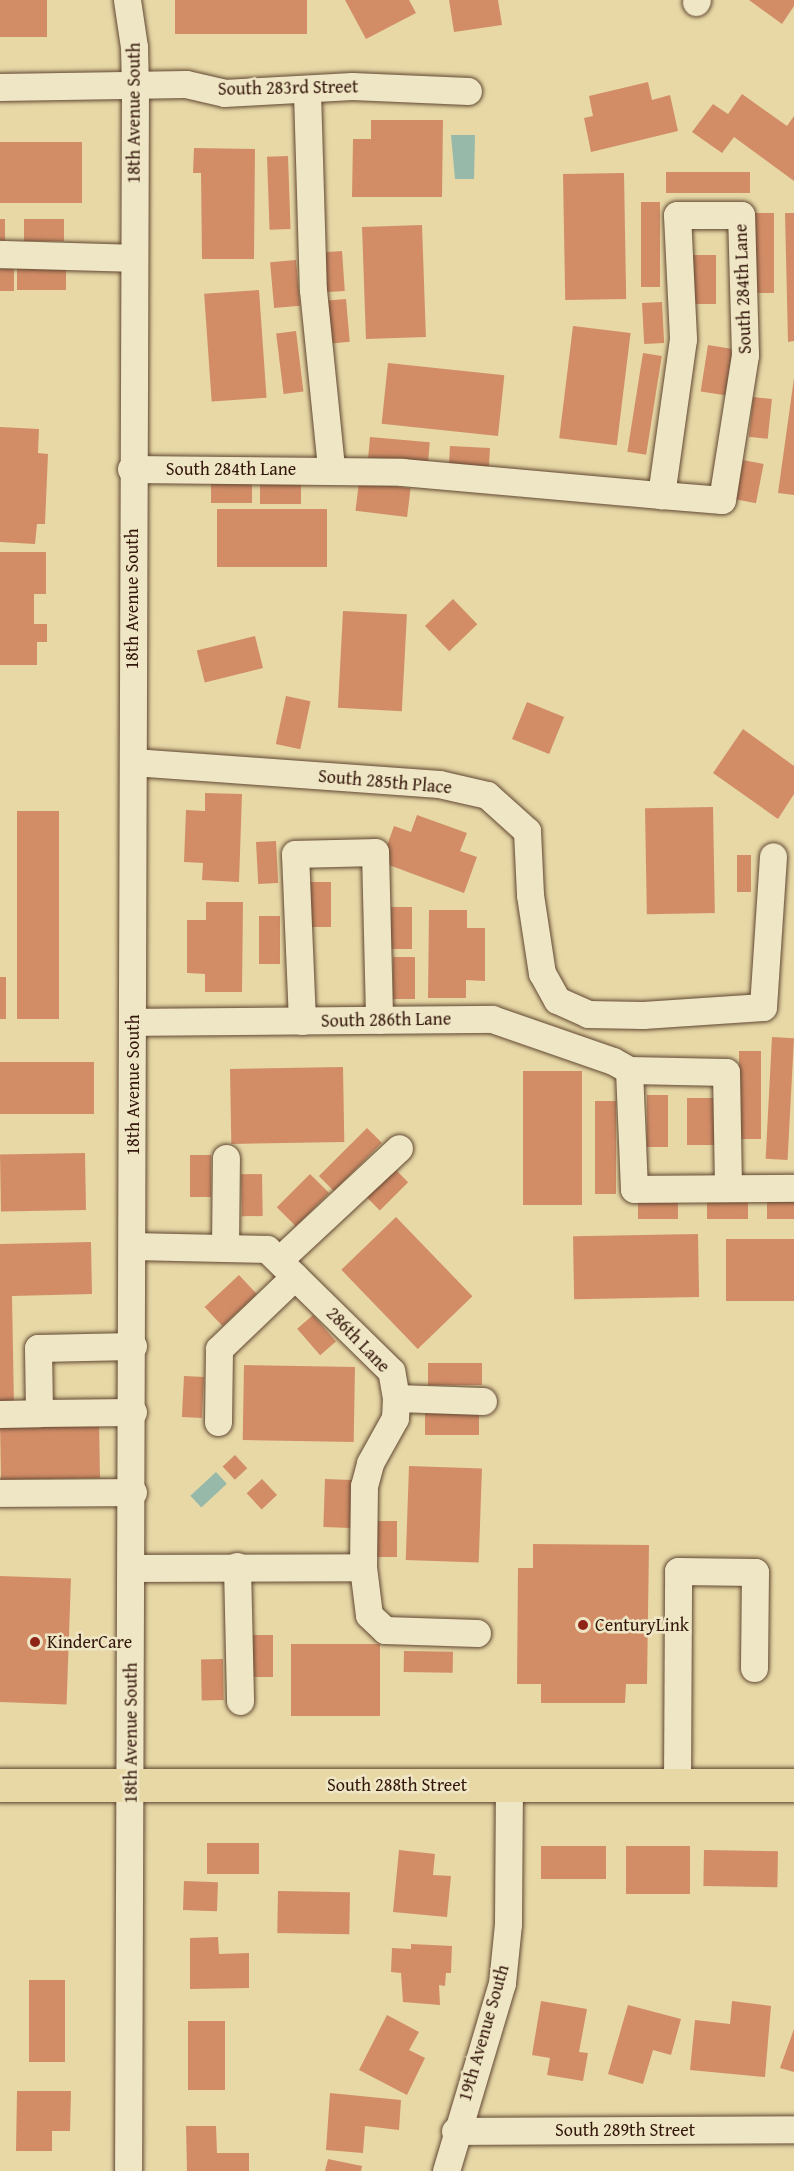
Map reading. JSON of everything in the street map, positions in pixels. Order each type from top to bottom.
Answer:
[{"type":"main road","name":"South 288th Street","points":[[0,1785],[794,1785]]},
{"type":"street","name":"18th Avenue South","points":[[127,0],[135,47],[131,469],[133,1568],[129,1786],[132,1833],[128,2171]]},
{"type":"street","name":"South 283rd Street","points":[[0,87],[135,87],[186,84],[224,93],[307,92],[352,86],[468,90]]},
{"type":"street","points":[[307,92],[313,290],[331,468]]},
{"type":"street","name":"South 284th Lane","points":[[131,469],[331,468],[722,500],[745,355],[741,215],[677,215],[683,339],[661,495]]},
{"type":"street","points":[[0,254],[133,258]]},
{"type":"street","name":"South 285th Place","points":[[133,762],[439,784],[487,795],[527,831],[530,895],[542,973],[557,1000],[588,1014],[643,1015],[763,1007],[773,856]]},
{"type":"street","points":[[302,1021],[295,854],[375,852],[379,1020]]},
{"type":"street","name":"South 286th Lane","points":[[133,1022],[492,1019],[613,1061],[629,1071],[726,1072],[728,1188]]},
{"type":"street","points":[[629,1071],[634,1189],[794,1188]]},
{"type":"street","points":[[218,1422],[219,1349],[287,1268],[399,1148]]},
{"type":"street","points":[[225,1248],[226,1158]]},
{"type":"street","name":"286th Lane","points":[[133,1246],[267,1249],[391,1371],[396,1398],[395,1418],[370,1463],[364,1486],[363,1567],[369,1615],[385,1630],[477,1633]]},
{"type":"street","points":[[39,1413],[38,1348],[133,1346]]},
{"type":"street","points":[[396,1398],[483,1401]]},
{"type":"street","points":[[0,1414],[133,1412]]},
{"type":"street","points":[[0,1493],[133,1492]]},
{"type":"street","points":[[237,1566],[240,1701]]},
{"type":"street","points":[[133,1568],[363,1567]]},
{"type":"street","points":[[677,1785],[678,1571],[754,1572],[754,1668]]},
{"type":"street","name":"19th Avenue South","points":[[446,2171],[455,2131],[505,1964],[509,1785]]},
{"type":"street","name":"South 289th Street","points":[[455,2131],[794,2129]]},
{"type":"shaded area","points":[[451,135],[475,135],[474,179],[455,179]]},
{"type":"shaded area","points":[[216,1472],[227,1484],[201,1508],[190,1496]]},
{"type":"building","points":[[0,0],[47,0],[47,37],[0,37]]},
{"type":"building","points":[[175,0],[307,0],[307,34],[175,34]]},
{"type":"building","points":[[345,0],[409,0],[416,13],[366,39]]},
{"type":"building","points":[[449,0],[498,0],[502,25],[454,32]]},
{"type":"building","points":[[749,0],[794,0],[794,6],[782,24]]},
{"type":"building","points":[[648,82],[652,100],[670,95],[678,131],[591,152],[584,118],[593,116],[589,96]]},
{"type":"building","points":[[742,94],[787,126],[794,116],[794,181],[734,137],[722,153],[692,132],[713,104],[728,114]]},
{"type":"building","points":[[371,120],[443,120],[442,197],[352,197],[353,139],[371,139]]},
{"type":"building","points":[[0,142],[82,142],[82,203],[0,203]]},
{"type":"building","points":[[194,148],[255,149],[254,259],[202,259],[201,173],[193,173]]},
{"type":"building","points":[[288,156],[291,229],[270,230],[267,157]]},
{"type":"building","points":[[666,172],[750,172],[750,193],[666,193]]},
{"type":"building","points":[[624,173],[626,299],[565,300],[563,174]]},
{"type":"building","points":[[641,202],[660,202],[660,287],[641,287]]},
{"type":"building","points":[[754,213],[774,213],[774,293],[754,293]]},
{"type":"building","points":[[785,213],[794,213],[794,341],[788,342]]},
{"type":"building","points":[[0,219],[5,219],[5,241],[0,241]]},
{"type":"building","points":[[24,219],[64,219],[64,241],[24,241]]},
{"type":"building","points":[[422,225],[426,337],[366,339],[362,227]]},
{"type":"building","points":[[342,251],[345,291],[324,292],[321,252]]},
{"type":"building","points":[[688,255],[716,255],[716,304],[688,304]]},
{"type":"building","points":[[296,260],[300,306],[274,308],[270,262]]},
{"type":"building","points":[[17,265],[66,265],[66,290],[17,290]]},
{"type":"building","points":[[0,269],[14,269],[14,291],[0,291]]},
{"type":"building","points":[[259,290],[267,398],[212,402],[204,294]]},
{"type":"building","points":[[346,299],[350,342],[329,344],[325,301]]},
{"type":"building","points":[[662,302],[664,343],[644,344],[642,303]]},
{"type":"building","points":[[573,326],[631,333],[617,445],[559,438]]},
{"type":"building","points":[[296,331],[303,392],[284,394],[276,333]]},
{"type":"building","points":[[708,345],[733,349],[725,395],[701,391]]},
{"type":"building","points":[[643,353],[662,356],[646,455],[627,452]]},
{"type":"building","points":[[388,363],[504,375],[498,436],[382,424]]},
{"type":"building","points":[[794,378],[794,495],[778,493]]},
{"type":"building","points":[[753,397],[772,399],[768,439],[749,437]]},
{"type":"building","points":[[0,427],[39,429],[38,453],[48,454],[45,524],[37,524],[35,544],[0,542]]},
{"type":"building","points":[[370,437],[430,442],[428,463],[368,458]]},
{"type":"building","points":[[450,446],[490,448],[489,469],[449,467]]},
{"type":"building","points":[[743,460],[764,464],[756,503],[735,499]]},
{"type":"building","points":[[260,481],[301,481],[301,504],[260,504]]},
{"type":"building","points":[[211,482],[252,482],[252,503],[211,503]]},
{"type":"building","points":[[359,482],[411,488],[407,517],[355,511]]},
{"type":"building","points":[[217,509],[327,509],[327,567],[217,567]]},
{"type":"building","points":[[0,552],[46,552],[46,594],[34,594],[34,624],[47,624],[47,642],[37,642],[37,665],[0,665]]},
{"type":"building","points":[[453,599],[477,624],[449,651],[425,626]]},
{"type":"building","points":[[343,611],[407,614],[402,711],[338,708]]},
{"type":"building","points":[[255,636],[263,668],[205,683],[197,651]]},
{"type":"building","points":[[286,696],[310,701],[300,749],[276,744]]},
{"type":"building","points":[[527,702],[564,717],[549,754],[512,739]]},
{"type":"building","points":[[743,729],[794,766],[794,794],[778,819],[713,773]]},
{"type":"building","points":[[205,793],[242,794],[239,882],[202,880],[203,863],[184,862],[186,810],[205,811]]},
{"type":"building","points":[[713,807],[715,913],[647,914],[645,808]]},
{"type":"building","points":[[17,811],[59,811],[59,1019],[17,1019]]},
{"type":"building","points":[[417,815],[467,833],[460,851],[477,857],[464,893],[381,862],[394,826],[411,832]]},
{"type":"building","points":[[276,841],[278,883],[258,884],[256,842]]},
{"type":"building","points":[[737,855],[751,855],[751,892],[737,892]]},
{"type":"building","points":[[307,882],[331,882],[331,927],[307,927]]},
{"type":"building","points":[[206,902],[243,902],[242,992],[205,992],[205,974],[187,973],[187,920],[206,920]]},
{"type":"building","points":[[391,907],[412,907],[412,949],[391,949]]},
{"type":"building","points":[[429,910],[467,910],[467,928],[485,928],[485,981],[466,980],[466,998],[428,998]]},
{"type":"building","points":[[259,916],[280,916],[280,964],[259,964]]},
{"type":"building","points":[[393,957],[415,957],[415,999],[393,999]]},
{"type":"building","points":[[0,977],[6,977],[6,1019],[0,1019]]},
{"type":"building","points":[[772,1037],[794,1038],[788,1160],[766,1159]]},
{"type":"building","points":[[739,1051],[761,1051],[761,1139],[739,1139]]},
{"type":"building","points":[[0,1062],[94,1062],[94,1114],[0,1114]]},
{"type":"building","points":[[343,1067],[344,1142],[231,1144],[230,1069]]},
{"type":"building","points":[[523,1071],[582,1071],[582,1205],[523,1205]]},
{"type":"building","points":[[647,1095],[668,1095],[668,1147],[647,1147]]},
{"type":"building","points":[[687,1098],[714,1098],[714,1145],[687,1145]]},
{"type":"building","points":[[595,1101],[616,1101],[616,1194],[595,1194]]},
{"type":"building","points":[[367,1128],[382,1143],[334,1191],[319,1176]]},
{"type":"building","points":[[85,1153],[86,1210],[1,1211],[0,1154]]},
{"type":"building","points":[[190,1155],[211,1155],[211,1197],[190,1197]]},
{"type":"building","points":[[394,1168],[408,1182],[380,1210],[366,1196]]},
{"type":"building","points":[[241,1174],[262,1174],[263,1216],[242,1216]]},
{"type":"building","points":[[310,1174],[329,1193],[296,1226],[277,1207]]},
{"type":"building","points":[[638,1198],[678,1198],[678,1219],[638,1219]]},
{"type":"building","points":[[707,1199],[748,1199],[748,1219],[707,1219]]},
{"type":"building","points":[[767,1200],[794,1200],[794,1219],[767,1219]]},
{"type":"building","points":[[396,1217],[472,1296],[418,1349],[341,1270]]},
{"type":"building","points":[[698,1234],[699,1297],[574,1299],[573,1236]]},
{"type":"building","points":[[726,1239],[794,1239],[794,1301],[726,1301]]},
{"type":"building","points":[[91,1242],[92,1294],[12,1296],[14,1407],[0,1407],[0,1244]]},
{"type":"building","points":[[239,1275],[257,1294],[222,1326],[205,1307]]},
{"type":"building","points":[[313,1315],[336,1341],[320,1355],[297,1329]]},
{"type":"building","points":[[428,1363],[482,1363],[482,1385],[428,1385]]},
{"type":"building","points":[[244,1365],[355,1367],[354,1442],[243,1440]]},
{"type":"building","points":[[184,1376],[204,1377],[202,1418],[182,1417]]},
{"type":"building","points":[[425,1413],[479,1413],[479,1435],[425,1435]]},
{"type":"building","points":[[99,1420],[100,1478],[1,1480],[0,1422]]},
{"type":"building","points":[[235,1455],[247,1468],[235,1480],[223,1467]]},
{"type":"building","points":[[409,1466],[482,1469],[479,1562],[406,1560]]},
{"type":"building","points":[[262,1479],[277,1495],[262,1509],[247,1493]]},
{"type":"building","points":[[325,1479],[352,1480],[350,1528],[323,1527]]},
{"type":"building","points":[[376,1521],[397,1521],[397,1557],[376,1557]]},
{"type":"building","name":"CenturyLink","points":[[533,1544],[649,1545],[647,1684],[626,1684],[625,1703],[541,1703],[541,1684],[517,1684],[518,1568],[533,1568]]},
{"type":"building","name":"KinderCare","points":[[0,1576],[71,1578],[67,1704],[0,1702]]},
{"type":"building","points":[[252,1635],[273,1635],[273,1677],[252,1677]]},
{"type":"building","points":[[291,1644],[380,1644],[380,1716],[291,1716]]},
{"type":"building","points":[[404,1651],[453,1652],[453,1673],[404,1672]]},
{"type":"building","points":[[201,1659],[223,1659],[224,1700],[202,1700]]},
{"type":"building","points":[[207,1843],[259,1843],[259,1874],[207,1874]]},
{"type":"building","points":[[541,1846],[606,1846],[606,1879],[541,1879]]},
{"type":"building","points":[[626,1846],[690,1846],[690,1894],[626,1894]]},
{"type":"building","points":[[399,1850],[435,1854],[433,1875],[451,1876],[447,1917],[393,1912]]},
{"type":"building","points":[[704,1850],[778,1851],[777,1887],[703,1886]]},
{"type":"building","points":[[184,1881],[218,1882],[217,1911],[183,1910]]},
{"type":"building","points":[[278,1891],[350,1892],[349,1934],[277,1933]]},
{"type":"building","points":[[218,1937],[219,1954],[249,1953],[249,1988],[190,1989],[190,1938]]},
{"type":"building","points":[[411,1944],[452,1946],[451,1973],[446,1973],[445,1986],[439,1985],[440,2005],[403,2002],[401,1973],[391,1972],[392,1948],[411,1949]]},
{"type":"building","points":[[29,1980],[65,1980],[65,2062],[29,2062]]},
{"type":"building","points":[[541,2001],[587,2009],[579,2052],[588,2053],[583,2081],[547,2075],[550,2058],[532,2055]]},
{"type":"building","points":[[732,2001],[771,2006],[765,2077],[690,2070],[695,2020],[730,2024]]},
{"type":"building","points":[[628,2005],[681,2019],[671,2055],[653,2050],[643,2084],[608,2074]]},
{"type":"building","points":[[387,2015],[419,2032],[409,2050],[425,2058],[407,2095],[359,2070]]},
{"type":"building","points":[[188,2021],[225,2021],[225,2090],[188,2090]]},
{"type":"building","points":[[794,2029],[794,2072],[780,2068]]},
{"type":"building","points":[[17,2091],[71,2091],[70,2131],[52,2131],[52,2151],[16,2151]]},
{"type":"building","points":[[330,2093],[401,2100],[399,2130],[365,2126],[363,2153],[326,2150]]},
{"type":"building","points":[[186,2126],[216,2126],[217,2153],[249,2153],[249,2171],[187,2171]]},
{"type":"building","points":[[328,2159],[362,2166],[361,2171],[325,2171]]},
{"type":"place","name":"CenturyLink","points":[[583,1625]]},
{"type":"place","name":"KinderCare","points":[[35,1642]]}]
